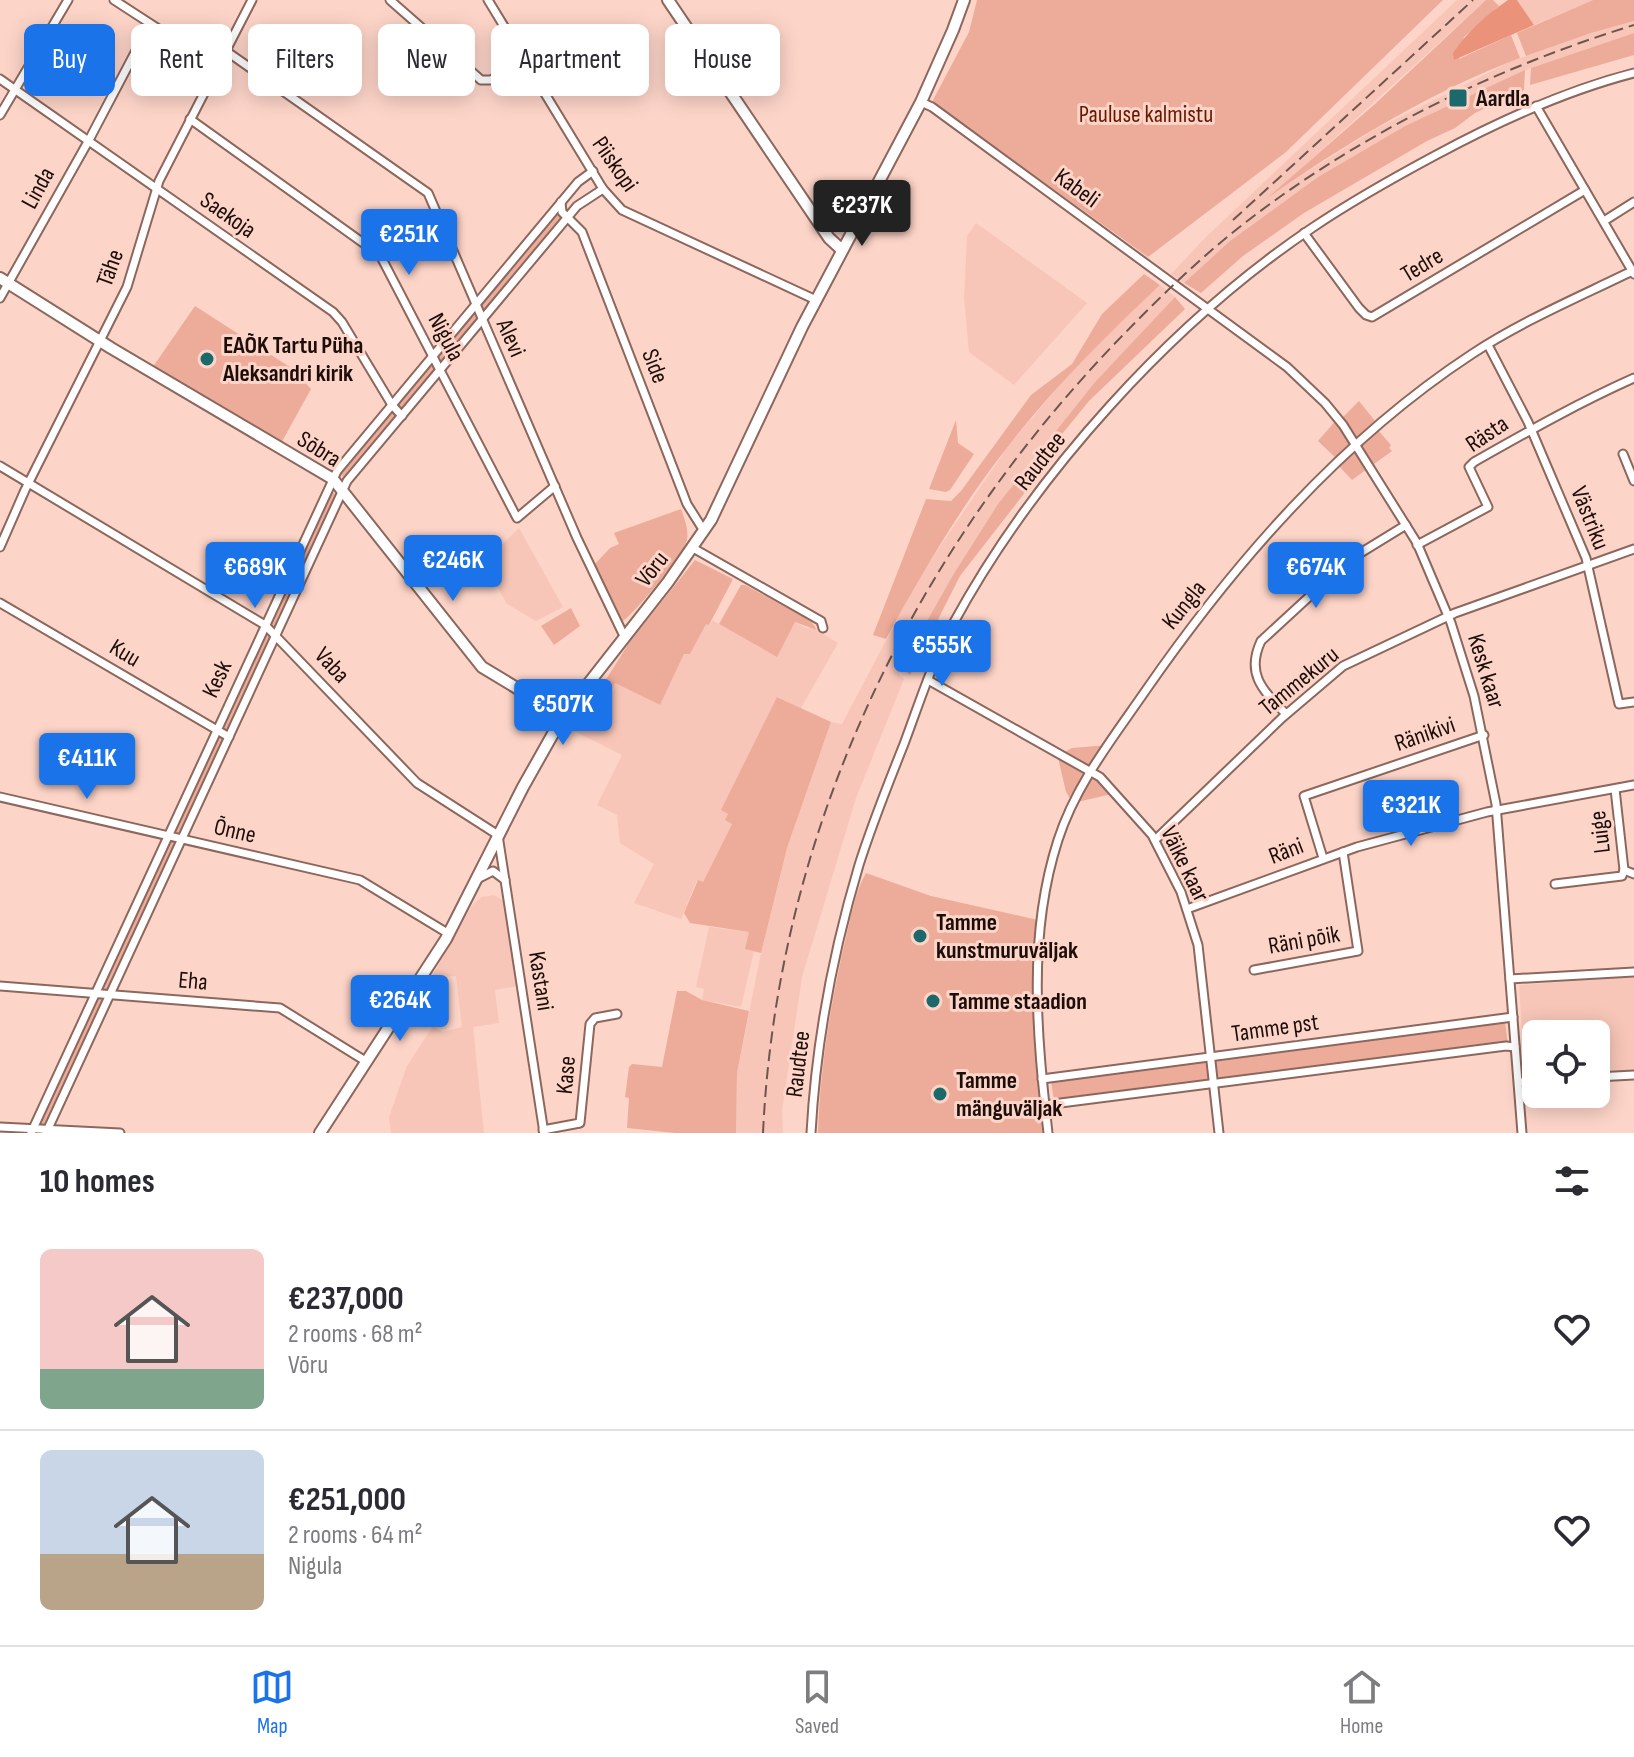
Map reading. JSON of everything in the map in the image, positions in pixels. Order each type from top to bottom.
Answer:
[{"type":"main road","points":[[668,0],[829,238],[842,250]]},
{"type":"main road","name":"Võru","points":[[320,1133],[449,934],[498,835],[563,716],[704,531],[816,300],[921,102],[964,0]]},
{"type":"main road","name":"Sõbra","points":[[4,280],[100,341],[333,479],[482,667],[563,716]]},
{"type":"street","points":[[0,115],[68,0]]},
{"type":"street","points":[[114,0],[150,24]]},
{"type":"street","name":"Tähe","points":[[232,39],[252,0]]},
{"type":"street","points":[[390,0],[481,80],[491,80]]},
{"type":"street","name":"Piiskopi","points":[[488,0],[503,24]]},
{"type":"street","name":"Alevi","points":[[232,55],[428,193],[474,305],[624,636]]},
{"type":"street","name":"Linda","points":[[0,298],[4,280],[89,140],[131,60]]},
{"type":"street","name":"Raudtee","points":[[811,1133],[817,1064],[830,984],[849,899],[867,840],[941,648],[1012,530],[1048,482],[1124,391],[1208,310],[1304,233],[1401,174],[1536,106],[1634,73]]},
{"type":"street","name":"Saekoja","points":[[0,79],[333,312],[402,416]]},
{"type":"street","name":"Tähe","points":[[0,547],[127,287],[157,188],[202,96]]},
{"type":"street","name":"Piiskopi","points":[[548,96],[603,189],[622,210],[816,300]]},
{"type":"street","name":"Kabeli","points":[[921,102],[932,107],[1208,310]]},
{"type":"street","points":[[1536,106],[1633,272]]},
{"type":"street","name":"Nigula","points":[[190,119],[380,255],[517,518],[555,486]]},
{"type":"street","name":"Kesk","points":[[32,1131],[337,471],[578,182],[593,171]]},
{"type":"street","name":"Kesk","points":[[46,1131],[347,481],[577,206],[603,189]]},
{"type":"street","name":"Tedre","points":[[1304,233],[1359,308],[1372,317],[1585,190]]},
{"type":"street","name":"Side","points":[[561,202],[562,212],[582,232],[687,504],[704,531]]},
{"type":"street","points":[[1604,221],[1634,202]]},
{"type":"street","name":"Kungla","points":[[1048,1133],[1037,1037],[1037,956],[1057,841],[1071,804],[1091,771],[1179,643],[1311,486],[1426,387],[1488,345],[1633,272]]},
{"type":"street","name":"Kesk kaar","points":[[1208,310],[1287,367],[1325,403],[1357,444],[1406,525],[1448,616],[1484,735],[1497,810],[1522,1133]]},
{"type":"street","name":"Västriku","points":[[1488,345],[1531,431],[1588,565],[1619,704],[1634,702]]},
{"type":"street","name":"Rästa","points":[[1417,545],[1488,507],[1469,467],[1474,462],[1553,416],[1634,378]]},
{"type":"street","points":[[1623,454],[1634,481]]},
{"type":"street","name":"Vaba","points":[[0,466],[265,625],[417,783],[498,835]]},
{"type":"street","points":[[1286,714],[1260,686],[1254,667],[1255,653],[1261,641],[1349,560],[1406,525]]},
{"type":"street","points":[[693,548],[821,621],[823,628]]},
{"type":"street","name":"Tammekuru","points":[[1155,840],[1286,714],[1343,666],[1448,616],[1634,549]]},
{"type":"street","name":"Kuu","points":[[0,603],[229,737]]},
{"type":"street","name":"Väike kaar","points":[[928,680],[1100,777],[1155,840],[1171,869],[1198,945],[1219,1133]]},
{"type":"street","name":"Ränikivi","points":[[1323,858],[1304,796],[1484,735]]},
{"type":"street","name":"Räni","points":[[1187,909],[1343,852],[1497,810],[1634,785]]},
{"type":"street","name":"Luige","points":[[1555,884],[1622,876],[1624,870],[1615,789]]},
{"type":"street","name":"Õnne","points":[[0,797],[360,880],[449,934]]},
{"type":"street","name":"Kastani","points":[[498,835],[543,1131]]},
{"type":"street","name":"Räni põik","points":[[1254,970],[1358,951],[1343,852]]},
{"type":"street","name":"Luige","points":[[1624,870],[1634,874]]},
{"type":"street","points":[[477,879],[493,871],[506,880]]},
{"type":"street","points":[[1510,979],[1634,972]]},
{"type":"street","name":"Eha","points":[[0,986],[280,1008],[367,1062]]},
{"type":"street","name":"Kase","points":[[543,1131],[580,1123],[590,1024],[595,1018],[617,1014]]},
{"type":"street","name":"Tamme pst","points":[[1042,1079],[1513,1017]]},
{"type":"street","name":"Tamme pst","points":[[1045,1105],[1515,1047]]},
{"type":"street","points":[[1610,1076],[1634,1075]]},
{"type":"street","points":[[0,1127],[120,1133]]},
{"type":"shaded area","points":[[1457,0],[1486,0],[1274,193],[1374,130],[1510,62],[1634,21],[1634,33],[1531,68],[1405,126],[1318,177],[1230,241],[1184,283],[1171,274],[1205,238]]},
{"type":"shaded area","points":[[1508,0],[1517,0],[1534,25],[1454,60],[1453,53],[1465,38]]},
{"type":"shaded area","points":[[1517,0],[1593,0],[1534,25]]},
{"type":"shaded area","points":[[976,223],[1087,303],[1014,385],[969,352],[964,298],[967,236]]},
{"type":"shaded area","points":[[1160,285],[1175,297],[1095,382],[998,504],[953,575],[898,673],[904,679],[856,798],[802,977],[782,1111],[783,1133],[736,1133],[737,1073],[761,953],[787,848],[831,722],[842,724],[920,576],[1009,445],[1083,358]]},
{"type":"shaded area","points":[[519,528],[563,607],[536,621],[507,604],[483,563]]},
{"type":"shaded area","points":[[712,620],[776,656],[795,622],[808,629],[810,626],[838,643],[801,708],[778,697],[722,810],[728,814],[732,824],[703,882],[697,880],[681,919],[634,903],[654,864],[620,843],[617,815],[597,805],[622,755],[570,729],[578,715],[592,723],[615,683],[660,705],[684,654],[690,654],[706,623],[710,625]]},
{"type":"shaded area","points":[[494,895],[505,902],[518,986],[495,990],[499,1023],[473,1027],[484,1133],[391,1133],[389,1117],[407,1066],[433,1026],[443,1032],[462,1027],[456,976],[431,978],[473,904],[482,897]]},
{"type":"shaded area","points":[[709,927],[749,932],[746,949],[754,951],[741,1007],[702,1000],[704,989],[696,987]]},
{"type":"shaded area","points":[[1634,977],[1634,1070],[1610,1071],[1610,1020],[1522,1020],[1522,1031],[1519,985]]},
{"type":"green space","name":"Pauluse kalmistu","points":[[977,0],[1443,0],[1286,152],[1148,257],[932,102],[969,32]]},
{"type":"green space","points":[[1486,0],[1493,0],[1499,6],[1464,37],[1459,59],[1511,35],[1520,58],[1421,103],[1326,159],[1266,199],[1375,104]]},
{"type":"green space","points":[[1593,0],[1634,0],[1634,21],[1526,56],[1517,33]]},
{"type":"green space","points":[[1634,33],[1634,55],[1530,85],[1531,68]]},
{"type":"green space","points":[[1525,70],[1524,90],[1475,113],[1455,128],[1427,141],[1304,213],[1243,256],[1201,293],[1184,283],[1230,241],[1318,177],[1405,126]]},
{"type":"green space","points":[[557,207],[564,222],[347,481],[337,471]]},
{"type":"green space","points":[[1144,274],[1160,285],[1082,362],[1027,423],[959,514],[886,639],[873,635],[926,499],[951,501],[961,491],[1031,395],[1072,364],[1102,314]]},
{"type":"green space","points":[[1175,297],[1185,309],[1089,401],[1058,439],[1023,495],[960,576],[910,675],[901,667],[998,504],[1095,382]]},
{"type":"green space","points":[[195,306],[293,369],[311,389],[279,447],[150,371]]},
{"type":"green space","points":[[1359,401],[1379,426],[1377,429],[1391,445],[1389,448],[1392,451],[1352,480],[1337,464],[1339,461],[1318,441],[1338,418],[1340,420]]},
{"type":"green space","points":[[956,420],[958,443],[974,454],[950,490],[929,489]]},
{"type":"green space","points":[[329,488],[338,501],[46,1133],[30,1133]]},
{"type":"green space","points":[[681,509],[687,532],[684,547],[658,583],[623,621],[595,564],[610,548],[619,544],[614,533]]},
{"type":"green space","points":[[695,560],[733,579],[709,625],[706,624],[690,654],[684,654],[660,705],[615,683],[592,724],[575,712],[592,688],[607,678],[629,643]]},
{"type":"green space","points":[[741,585],[811,621],[817,630],[795,622],[777,657],[719,624]]},
{"type":"green space","points":[[571,608],[580,626],[554,645],[541,626]]},
{"type":"green space","points":[[777,697],[831,722],[787,848],[761,953],[745,949],[749,932],[690,923],[684,913],[698,880],[703,882],[732,824],[725,820],[728,814],[721,810]]},
{"type":"green space","points":[[1108,745],[1091,770],[1116,793],[1073,803],[1066,792],[1056,749],[1063,753],[1072,748]]},
{"type":"green space","name":"Tamme staadion","points":[[866,873],[931,896],[1038,920],[1033,1000],[1043,1133],[818,1133],[824,1059],[836,985],[854,904]]},
{"type":"green space","points":[[677,991],[686,991],[702,1000],[749,1011],[737,1073],[736,1133],[675,1133],[627,1128],[629,1098],[625,1097],[629,1067],[632,1064],[662,1067]]},
{"type":"green space","points":[[1505,1022],[1508,1045],[1054,1102],[1051,1080]]},
{"type":"railway","points":[[1233,220],[1473,0]]},
{"type":"railway","points":[[763,1133],[774,1020],[796,911],[828,804],[870,700],[921,601],[981,507],[1049,418],[1124,334],[1183,276],[1230,235],[1290,190],[1431,106],[1531,61],[1634,25]]},
{"type":"place","name":"Aardla","points":[[1458,98]]},
{"type":"place","name":"EAÕK Tartu Püha Aleksandri kirik","points":[[207,359]]},
{"type":"place","name":"Tamme kunstmuruväljak","points":[[920,936]]},
{"type":"place","name":"Tamme staadion","points":[[933,1001]]},
{"type":"place","name":"Tamme mänguväljak","points":[[940,1094]]}]
